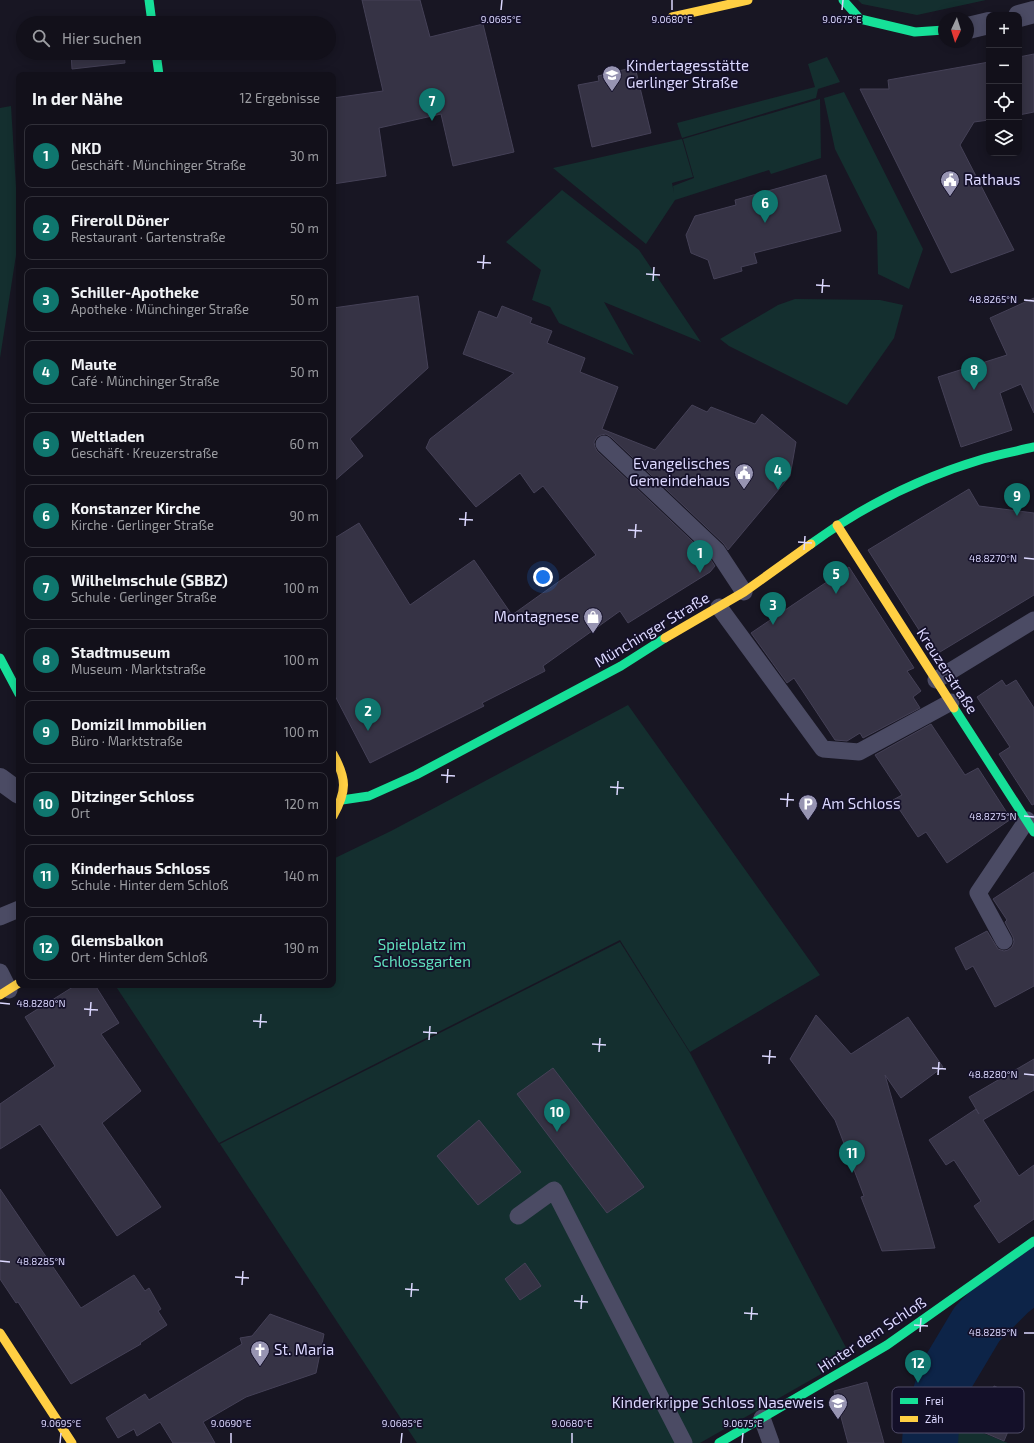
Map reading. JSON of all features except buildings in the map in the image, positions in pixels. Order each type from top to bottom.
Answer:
[{"type":"street","points":[[150,0],[151,16]]},
{"type":"street","points":[[672,17],[748,0]]},
{"type":"street","points":[[842,0],[860,19],[915,32],[938,30]]},
{"type":"street","points":[[1022,15],[1034,12]]},
{"type":"street","points":[[974,27],[986,24]]},
{"type":"street","points":[[157,60],[159,72]]},
{"type":"street","name":"Münchinger Straße","points":[[342,800],[369,796],[416,775],[622,666],[675,632],[744,592],[837,525],[904,489],[945,472],[984,459],[1034,447]]},
{"type":"street","name":"Kreuzerstraße","points":[[837,525],[1030,826]]},
{"type":"street","points":[[0,658],[16,688]]},
{"type":"street","points":[[336,760],[345,783],[342,800],[336,811]]},
{"type":"street","points":[[0,779],[16,792]]},
{"type":"street","name":"Hinter dem Schloß","points":[[719,1443],[887,1345],[1034,1241]]},
{"type":"street","points":[[0,1333],[72,1443]]},
{"type":"lane","points":[[604,444],[718,551],[744,592]]},
{"type":"lane","points":[[719,606],[823,748],[858,752],[951,702]]},
{"type":"lane","points":[[936,680],[1034,620]]},
{"type":"lane","points":[[1004,941],[978,893],[1030,826]]},
{"type":"lane","points":[[0,917],[16,910]]},
{"type":"lane","points":[[0,972],[9,989]]},
{"type":"lane","points":[[518,1216],[554,1190],[684,1443]]},
{"type":"lane","points":[[762,1418],[771,1443]]},
{"type":"green space","points":[[858,0],[986,0],[917,15],[862,4]]},
{"type":"green space","points":[[827,57],[840,82],[818,89],[816,98],[682,138],[677,123],[815,87],[808,64]]},
{"type":"green space","points":[[844,92],[923,249],[909,289],[878,274],[877,232],[835,149],[824,98]]},
{"type":"green space","points":[[820,99],[821,158],[771,174],[769,170],[675,200],[646,244],[553,168],[682,139],[693,177],[672,183],[674,193],[673,186],[694,178],[683,139]]},
{"type":"green space","points":[[11,106],[16,187],[16,255],[0,358],[0,108]]},
{"type":"green space","points":[[562,190],[639,250],[701,342],[604,302],[634,355],[559,323],[550,307],[532,300],[541,270],[506,242]]},
{"type":"green space","points":[[795,299],[880,300],[903,305],[894,338],[847,405],[729,346],[720,339],[778,305]]},
{"type":"green space","name":"Spielplatz im Schlossgarten","points":[[628,705],[820,975],[690,1052],[620,940],[219,1143],[117,988],[336,988],[336,858],[391,831]]},
{"type":"green space","points":[[620,942],[690,1053],[851,1357],[700,1443],[417,1443],[220,1144]]},
{"type":"green space","points":[[939,1433],[983,1433],[1008,1443],[936,1443]]},
{"type":"waterway","points":[[943,1387],[946,1376],[977,1324],[1009,1292],[1034,1272]]},
{"type":"waterway","points":[[930,1443],[931,1433]]},
{"type":"traffic: fast","points":[[149,0],[151,16]]},
{"type":"traffic: fast","points":[[843,0],[860,19],[915,32],[938,30]]},
{"type":"traffic: fast","points":[[157,60],[159,72]]},
{"type":"traffic: fast","points":[[811,544],[851,517],[915,484],[960,466],[1034,447]]},
{"type":"traffic: fast","points":[[342,800],[369,796],[416,775],[621,666],[665,638]]},
{"type":"traffic: fast","points":[[0,658],[16,688]]},
{"type":"traffic: fast","points":[[954,708],[1034,832]]},
{"type":"traffic: fast","points":[[719,1443],[887,1345],[1034,1241]]},
{"type":"traffic: slow","points":[[672,17],[748,0]]},
{"type":"traffic: slow","points":[[837,525],[954,708]]},
{"type":"traffic: slow","points":[[665,638],[744,592],[811,544]]},
{"type":"traffic: slow","points":[[336,759],[341,771],[344,785],[341,799],[336,811]]},
{"type":"traffic: slow","points":[[0,995],[16,985]]},
{"type":"traffic: slow","points":[[0,1333],[72,1443]]},
{"type":"place","name":"Kindertagesstätte Gerlinger Straße","points":[[612,92]]},
{"type":"place","name":"Wilhelmschule (SBBZ)","points":[[432,121]]},
{"type":"place","name":"Rathaus","points":[[950,197]]},
{"type":"place","name":"Konstanzer Kirche","points":[[765,223]]},
{"type":"place","name":"Stadtmuseum","points":[[974,390]]},
{"type":"place","name":"Evangelisches Gemeindehaus","points":[[744,490]]},
{"type":"place","name":"Maute","points":[[778,490]]},
{"type":"place","name":"Domizil Immobilien","points":[[1017,516]]},
{"type":"place","name":"NKD","points":[[700,573]]},
{"type":"place","name":"Weltladen","points":[[836,594]]},
{"type":"place","name":"Schiller-Apotheke","points":[[773,625]]},
{"type":"place","name":"Montagnese","points":[[593,634]]},
{"type":"place","name":"Fireroll Döner","points":[[368,731]]},
{"type":"place","name":"Am Schloss","points":[[808,821]]},
{"type":"place","name":"Ditzinger Schloss","points":[[557,1132]]},
{"type":"place","name":"Kinderhaus Schloss","points":[[852,1173]]},
{"type":"place","name":"St. Maria","points":[[260,1367]]},
{"type":"place","name":"Glemsbalkon","points":[[918,1383]]},
{"type":"place","name":"Kinderkrippe Schloss Naseweis","points":[[838,1420]]}]
